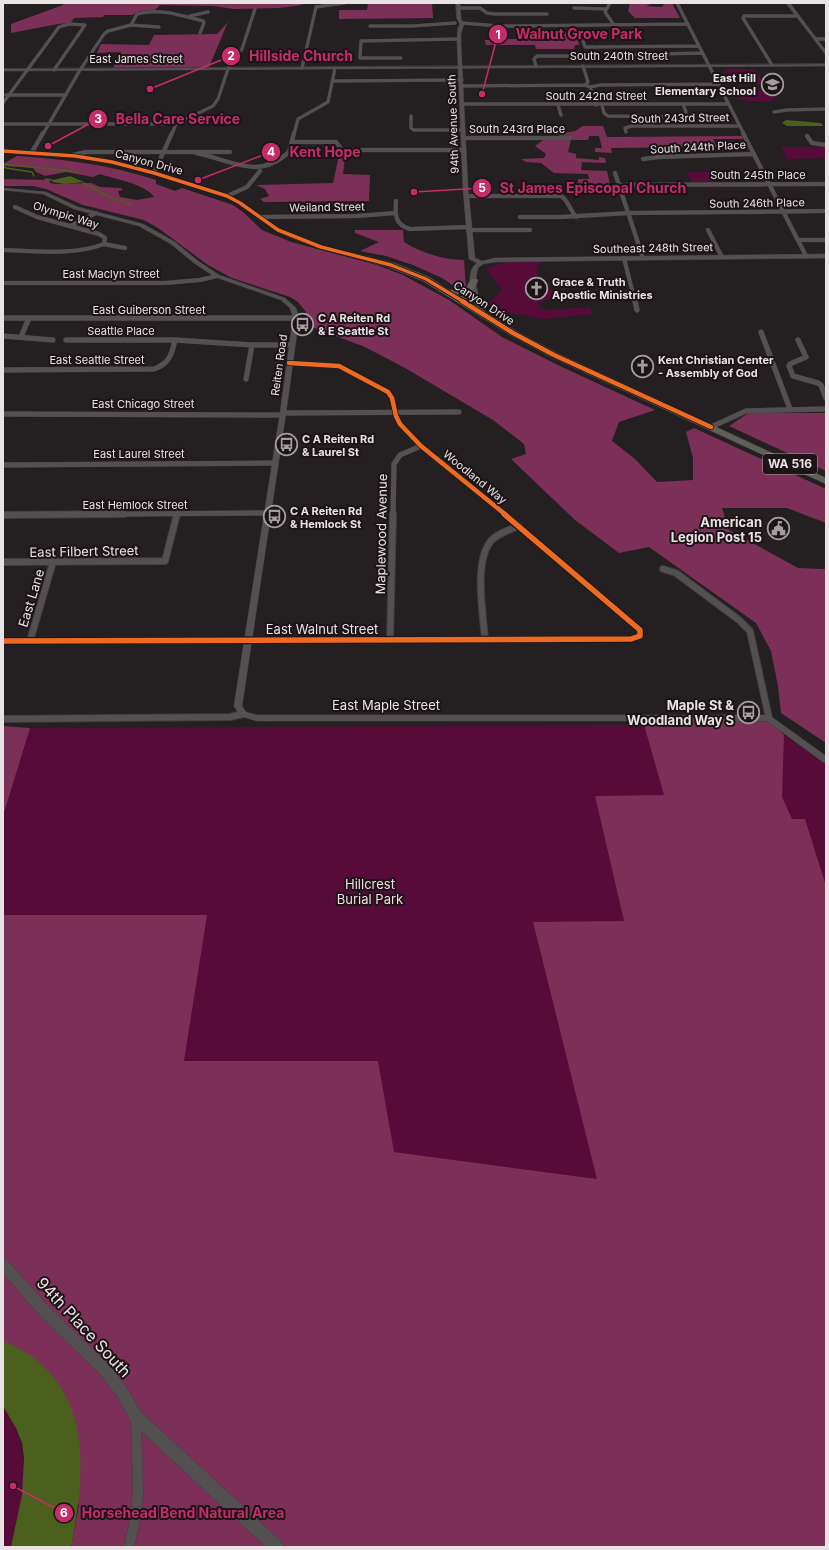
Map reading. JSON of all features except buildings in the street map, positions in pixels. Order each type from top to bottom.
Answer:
[{"type":"main road","name":"South 240th Street","points":[[412,67],[826,65]]},
{"type":"main road","name":"East James Street","points":[[3,70],[412,67]]},
{"type":"main road","name":"WA 516","points":[[3,151],[32,152]]},
{"type":"main road","name":"Canyon Drive","points":[[32,152],[112,162],[155,171],[227,196],[240,203],[278,230],[294,237],[322,247],[400,268],[426,279],[513,333],[554,356],[826,481]]},
{"type":"main road","name":"Canyon Drive","points":[[68,156],[71,158],[135,170],[218,196],[243,206]]},
{"type":"main road","points":[[448,292],[468,292],[474,283]]},
{"type":"street","points":[[302,68],[316,7],[344,3]]},
{"type":"street","name":"94th Avenue South","points":[[458,3],[468,229],[472,258],[481,263]]},
{"type":"street","points":[[610,3],[605,12],[614,24]]},
{"type":"street","points":[[677,3],[806,256]]},
{"type":"street","points":[[788,3],[826,54]]},
{"type":"street","points":[[458,8],[480,8],[487,13],[494,14],[546,14]]},
{"type":"street","points":[[574,8],[606,9]]},
{"type":"street","points":[[3,124],[176,124],[213,106],[218,99],[228,69],[242,49],[255,9]]},
{"type":"street","points":[[131,24],[137,14],[150,11],[162,11],[204,22],[200,33]]},
{"type":"street","points":[[188,17],[208,12]]},
{"type":"street","points":[[772,65],[743,18],[744,16],[797,16]]},
{"type":"street","points":[[370,26],[459,23],[499,26],[688,24]]},
{"type":"street","points":[[3,103],[59,27],[68,24],[84,24],[85,27],[54,70]]},
{"type":"street","points":[[32,152],[80,70],[106,32],[131,24],[159,28]]},
{"type":"street","points":[[582,38],[585,48],[699,46]]},
{"type":"street","points":[[401,58],[360,58],[361,41],[459,39]]},
{"type":"street","points":[[816,39],[826,39]]},
{"type":"street","points":[[618,55],[702,53]]},
{"type":"street","points":[[536,66],[534,59],[538,56],[568,56]]},
{"type":"street","points":[[583,66],[588,86],[596,105]]},
{"type":"street","points":[[196,153],[207,155],[236,165],[256,168],[270,166],[289,152],[295,123],[298,119],[328,102],[335,68]]},
{"type":"street","points":[[332,81],[588,86],[718,84]]},
{"type":"street","points":[[3,95],[66,95]]},
{"type":"street","name":"South 242nd Street","points":[[463,104],[729,104]]},
{"type":"street","points":[[683,104],[686,112]]},
{"type":"street","points":[[558,105],[561,115]]},
{"type":"street","points":[[602,105],[604,113],[608,116],[680,117]]},
{"type":"street","points":[[774,112],[782,110],[826,109]]},
{"type":"street","name":"South 243rd Place","points":[[411,116],[411,128],[414,130],[463,130]]},
{"type":"street","points":[[155,171],[176,124]]},
{"type":"street","name":"South 243rd Street","points":[[626,132],[625,128],[632,126],[740,126]]},
{"type":"street","points":[[807,136],[812,143],[826,146]]},
{"type":"street","name":"South 243rd Place","points":[[463,138],[570,138]]},
{"type":"street","points":[[292,142],[336,142],[342,150],[464,150]]},
{"type":"street","points":[[68,156],[86,152],[230,152]]},
{"type":"street","name":"South 244th Place","points":[[643,159],[659,157],[754,154]]},
{"type":"street","points":[[227,196],[247,187],[260,172]]},
{"type":"street","points":[[615,173],[643,258]]},
{"type":"street","name":"South 245th Place","points":[[619,185],[826,184]]},
{"type":"street","name":"Reiten Road","points":[[3,189],[44,193],[76,208],[142,225],[156,232],[217,276],[287,301],[294,307],[296,318],[283,414],[238,706],[243,714]]},
{"type":"street","points":[[466,196],[561,196],[566,199],[570,210],[576,217]]},
{"type":"street","points":[[396,202],[395,213],[401,226],[406,228],[530,230]]},
{"type":"street","name":"Olympic Way","points":[[15,206],[37,216],[102,235],[105,239],[104,244]]},
{"type":"street","name":"South 246th Place","points":[[520,217],[576,217],[599,214],[629,213],[826,211]]},
{"type":"street","points":[[72,225],[96,213]]},
{"type":"street","name":"Weiland Street","points":[[259,217],[357,216],[395,213]]},
{"type":"street","points":[[708,230],[722,257]]},
{"type":"street","points":[[798,240],[826,240]]},
{"type":"street","points":[[3,250],[80,250],[104,244],[125,248]]},
{"type":"street","name":"Southeast 248th Street","points":[[481,263],[500,259],[826,256]]},
{"type":"street","points":[[624,258],[637,310]]},
{"type":"street","points":[[481,263],[474,269],[474,283],[477,302],[483,314]]},
{"type":"street","name":"East Maclyn Street","points":[[3,283],[165,283],[200,280],[217,276]]},
{"type":"street","points":[[460,299],[472,294],[474,283]]},
{"type":"street","name":"East Guiberson Street","points":[[3,318],[296,318]]},
{"type":"street","points":[[20,337],[29,318]]},
{"type":"street","points":[[761,332],[790,409]]},
{"type":"street","points":[[3,336],[20,337],[32,340],[53,340]]},
{"type":"street","name":"Seattle Place","points":[[66,340],[175,340]]},
{"type":"street","points":[[175,340],[252,345],[292,345]]},
{"type":"street","name":"East Seattle Street","points":[[3,370],[154,369],[163,366],[168,362],[175,340]]},
{"type":"street","points":[[798,340],[806,357],[790,364],[789,366],[794,376],[821,385],[826,398]]},
{"type":"street","points":[[246,379],[252,345]]},
{"type":"street","name":"Woodland Way","points":[[290,363],[339,366],[379,386],[389,393],[392,398],[395,412],[403,427],[421,446],[519,526],[640,630],[640,636]]},
{"type":"street","points":[[711,428],[746,411],[826,409]]},
{"type":"street","name":"East Chicago Street","points":[[3,414],[283,414],[459,412]]},
{"type":"street","name":"Maplewood Avenue","points":[[390,640],[394,464],[400,455],[421,446]]},
{"type":"street","name":"East Laurel Street","points":[[3,465],[275,463]]},
{"type":"street","name":"East Hemlock Street","points":[[3,515],[267,513]]},
{"type":"street","name":"East Filbert Street","points":[[3,562],[165,561],[177,514]]},
{"type":"street","points":[[485,639],[481,569],[485,549],[494,538],[519,526]]},
{"type":"street","name":"East Lane","points":[[30,641],[54,562]]},
{"type":"street","points":[[663,569],[676,573],[739,620],[750,631],[769,718],[826,760]]},
{"type":"street","name":"East Walnut Street","points":[[3,641],[631,639],[640,636]]},
{"type":"street","name":"East Maple Street","points":[[3,719],[230,717],[243,714],[257,718],[769,718]]},
{"type":"street","name":"94th Place South","points":[[3,1264],[46,1313],[105,1370],[124,1395],[136,1418],[278,1547]]},
{"type":"street","points":[[129,1547],[135,1520],[138,1493],[136,1418]]},
{"type":"green space","points":[[724,69],[755,69],[764,84],[732,84]]},
{"type":"green space","points":[[734,90],[772,90],[776,97],[764,102],[748,101],[739,99]]},
{"type":"green space","points":[[781,147],[826,147],[826,158],[787,159]]},
{"type":"green space","points":[[687,172],[711,172],[716,183],[692,183]]},
{"type":"green space","points":[[505,187],[557,187],[559,193],[506,194]]},
{"type":"green space","points":[[520,261],[541,262],[541,264],[537,266],[538,285],[543,284],[559,296],[536,303],[545,310],[590,307],[593,314],[544,319],[503,312],[489,304],[502,289],[486,270],[498,264]]},
{"type":"green space","name":"Hillcrest Burial Park","points":[[644,725],[664,795],[595,796],[624,922],[533,923],[598,1179],[393,1152],[378,1061],[184,1061],[206,915],[3,915],[3,816],[30,728]]},
{"type":"green space","points":[[784,735],[826,764],[826,886],[805,819],[792,820],[779,795]]},
{"type":"green space","points":[[3,1406],[13,1422],[20,1439],[23,1457],[23,1493],[11,1547],[3,1547]]},
{"type":"shaded area","points":[[64,3],[308,3],[278,8],[234,9],[213,6],[160,5],[155,10],[141,11],[132,15],[104,15],[103,17],[74,18],[71,23],[11,33],[11,24],[63,5]]},
{"type":"shaded area","points":[[368,3],[432,3],[433,18],[339,19],[339,10],[367,10]]},
{"type":"shaded area","points":[[630,3],[654,3],[646,6],[662,7],[665,3],[672,3],[680,18],[635,18],[628,11]]},
{"type":"shaded area","points":[[228,22],[209,67],[113,68],[121,52],[97,53],[101,44],[149,45],[154,35],[217,34]]},
{"type":"shaded area","points":[[517,32],[553,32],[553,34],[564,34],[564,32],[576,32],[579,45],[575,45],[574,49],[536,49],[535,45],[486,45],[485,40],[518,39]]},
{"type":"shaded area","points":[[786,120],[821,123],[823,126],[787,126],[782,123]]},
{"type":"shaded area","points":[[583,126],[603,126],[607,137],[742,136],[743,139],[713,139],[717,147],[611,148],[612,153],[595,152],[595,148],[602,148],[599,136],[589,136],[588,140],[571,140],[568,152],[576,154],[576,158],[599,160],[599,157],[605,158],[606,163],[582,162],[581,170],[607,171],[610,185],[578,186],[578,179],[589,179],[588,174],[554,173],[541,163],[526,162],[521,159],[544,158],[546,154],[535,146],[546,138],[563,138],[558,134],[575,131]]},
{"type":"shaded area","points":[[346,150],[343,174],[370,175],[369,201],[264,202],[260,199],[269,196],[265,189],[256,185],[333,183],[340,151]]},
{"type":"shaded area","points":[[17,156],[70,161],[122,170],[156,180],[156,184],[175,191],[182,188],[233,205],[243,212],[262,230],[291,242],[377,265],[403,275],[449,300],[502,337],[562,367],[655,410],[619,422],[612,441],[635,459],[657,482],[693,480],[693,458],[686,432],[694,428],[826,489],[826,523],[787,508],[722,508],[729,530],[798,568],[826,568],[826,743],[781,713],[778,686],[771,651],[756,623],[649,547],[619,553],[575,520],[511,459],[526,454],[524,444],[493,420],[405,368],[365,347],[304,324],[306,312],[298,302],[290,297],[232,278],[208,265],[158,228],[144,220],[83,205],[46,189],[33,186],[3,186],[3,179],[49,180],[50,183],[56,184],[91,183],[100,187],[121,188],[123,190],[118,191],[120,197],[137,200],[154,197],[150,192],[129,182],[100,174],[93,177],[66,172],[45,176],[36,172],[33,168],[5,166],[3,164]]},
{"type":"shaded area","points":[[70,176],[84,182],[65,184],[52,182],[53,180]]},
{"type":"shaded area","points":[[355,230],[403,230],[404,242],[425,253],[456,260],[464,260],[466,288],[457,288],[442,278],[413,265],[386,256],[360,251],[379,242],[355,233]]},
{"type":"shaded area","points":[[751,413],[826,413],[826,471],[729,426]]},
{"type":"shaded area","points":[[643,718],[769,718],[784,735],[782,797],[792,819],[805,819],[826,886],[826,1547],[71,1547],[79,1505],[3,1341],[3,915],[207,915],[184,1061],[378,1061],[394,1152],[597,1179],[533,922],[624,921],[595,796],[664,795]]},
{"type":"shaded area","points":[[3,726],[30,728],[3,816]]},
{"type":"shaded area","points":[[3,1341],[36,1359],[57,1382],[69,1403],[76,1425],[80,1449],[79,1499],[71,1547],[11,1547],[22,1495],[24,1458],[22,1443],[16,1428],[3,1406]]},
{"type":"waterway","points":[[3,164],[78,172]]},
{"type":"waterway","points":[[3,166],[6,168],[32,172],[34,176]]},
{"type":"waterway","points":[[45,179],[52,180]]},
{"type":"waterway","points":[[83,183],[112,198],[131,204]]},
{"type":"cycle path","points":[[3,151],[75,156],[112,162],[154,173],[227,196],[240,203],[278,230],[294,237],[321,247],[391,265],[426,279],[513,333],[554,355],[711,427]]},
{"type":"cycle path","points":[[3,641],[631,639],[640,636],[640,630],[519,526],[421,446],[400,424],[396,416],[392,398],[388,392],[339,366],[289,363]]},
{"type":"place","name":"East Hill Elementary School","points":[[772,84]]},
{"type":"place","name":"Hillside Church","points":[[150,89]]},
{"type":"place","name":"Walnut Grove Park","points":[[482,94]]},
{"type":"place","name":"Bella Care Service","points":[[48,146]]},
{"type":"place","name":"Kent Hope","points":[[198,180]]},
{"type":"place","name":"St James Episcopal Church","points":[[414,192]]},
{"type":"place","name":"Grace & Truth Apostlic Ministries","points":[[537,288]]},
{"type":"place","name":"C A Reiten Rd & E Seattle St","points":[[303,324]]},
{"type":"place","name":"Kent Christian Center - Assembly of God","points":[[642,366]]},
{"type":"place","name":"C A Reiten Rd & Laurel St","points":[[286,445]]},
{"type":"place","name":"C A Reiten Rd & Hemlock St","points":[[275,517]]},
{"type":"place","name":"American Legion Post 15","points":[[778,529]]},
{"type":"place","name":"Maple St & Woodland Way S","points":[[749,712]]},
{"type":"place","name":"Horsehead Bend Natural Area","points":[[13,1486]]}]
